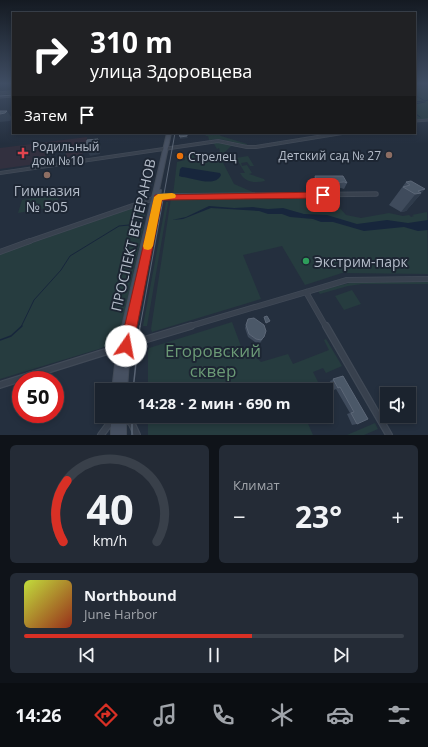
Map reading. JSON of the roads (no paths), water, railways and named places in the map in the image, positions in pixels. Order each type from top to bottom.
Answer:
[{"type":"main road","name":"ПРОСПЕКТ ВЕТЕРАНОВ","points":[[117,383],[169,134]]},
{"type":"main road","name":"ПРОСПЕКТ ВЕТЕРАНОВ","points":[[123,383],[124,347]]},
{"type":"main road","points":[[115,423],[115,435]]},
{"type":"main road","points":[[122,435],[123,423]]},
{"type":"street","points":[[416,121],[428,120]]},
{"type":"street","points":[[0,173],[220,141],[247,147],[256,147],[336,134]]},
{"type":"street","points":[[0,252],[156,198],[376,194]]},
{"type":"street","points":[[0,385],[306,292],[355,279],[428,279]]},
{"type":"street","points":[[306,292],[389,435]]},
{"type":"street","points":[[101,435],[110,423]]},
{"type":"street","points":[[131,423],[138,435]]},
{"type":"water","points":[[182,167],[220,173],[221,175],[218,179],[209,182],[182,177],[179,176],[180,169]]},
{"type":"water","points":[[209,206],[234,208],[253,207],[268,209],[283,208],[304,214],[327,215],[357,224],[387,220],[408,223],[428,220],[428,230],[418,231],[404,227],[364,231],[333,222],[321,222],[313,219],[290,217],[282,214],[211,208],[183,219],[172,220],[186,217]]},
{"type":"waterway","points":[[416,114],[420,117]]},
{"type":"waterway","points":[[21,327],[34,300],[61,270],[70,256],[119,226],[129,225]]},
{"type":"waterway","points":[[0,340],[11,336],[21,327]]},
{"type":"tram line","points":[[140,327],[175,134]]},
{"type":"tram line","points":[[134,383],[140,326]]},
{"type":"tram line","points":[[132,423],[132,435]]},
{"type":"place","name":"Родильный дом №10","points":[[23,153]]},
{"type":"place","name":"Детский сад № 27","points":[[389,155]]},
{"type":"place","name":"Стрелец","points":[[180,156]]},
{"type":"place","name":"Гимназия № 505","points":[[47,175]]},
{"type":"place","name":"Экстрим-парк","points":[[306,261]]},
{"type":"park label","name":"Егоровский сквер","points":[[213,360]]}]
